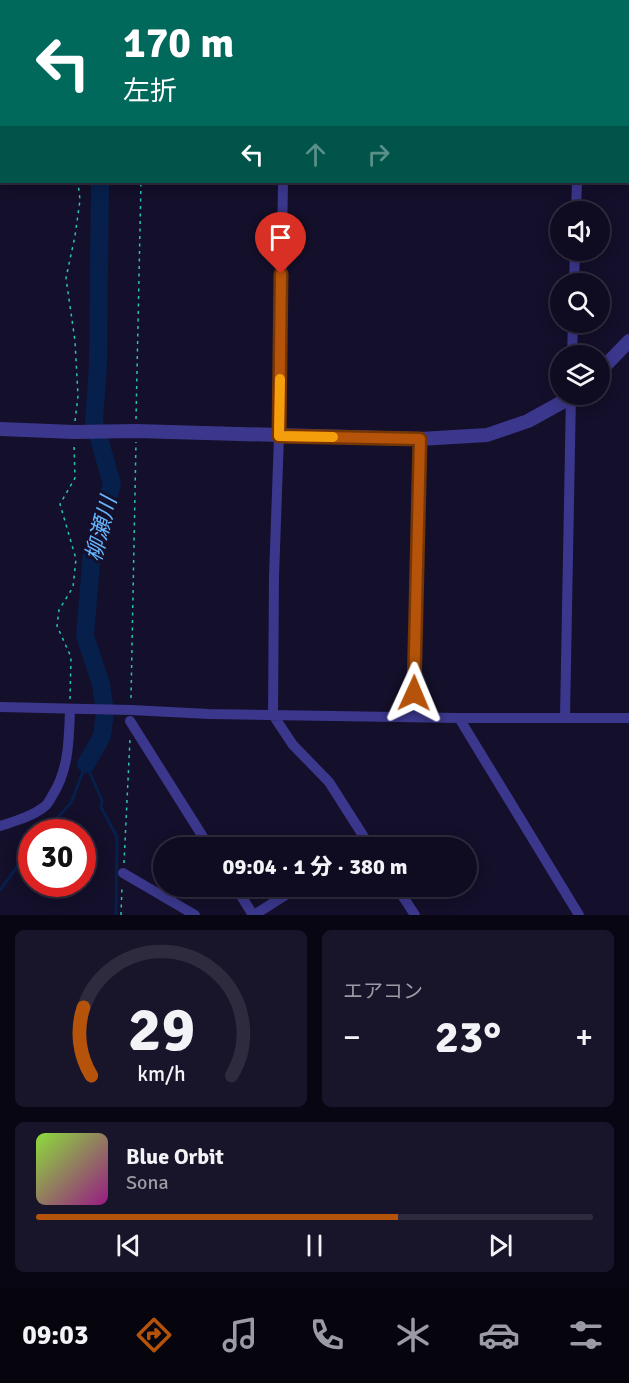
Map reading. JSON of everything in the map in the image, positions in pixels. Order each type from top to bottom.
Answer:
[{"type":"street","points":[[283,183],[273,715],[292,745],[329,782],[362,837]]},
{"type":"street","points":[[576,183],[576,201]]},
{"type":"street","points":[[610,361],[629,341]]},
{"type":"street","points":[[0,429],[420,439],[487,435],[528,421],[555,405]]},
{"type":"street","points":[[565,718],[572,405]]},
{"type":"street","points":[[413,717],[420,439]]},
{"type":"street","points":[[0,707],[72,709],[129,714],[629,718]]},
{"type":"street","points":[[0,826],[32,815],[46,806],[56,791],[65,768],[72,709]]},
{"type":"street","points":[[129,714],[203,837]]},
{"type":"street","points":[[459,718],[579,915]]},
{"type":"street","points":[[123,873],[195,915]]},
{"type":"street","points":[[242,897],[254,915],[283,897]]},
{"type":"street","points":[[403,897],[414,915]]},
{"type":"path","points":[[72,709],[71,657],[57,626],[59,610],[73,587],[76,560],[60,504],[75,478],[74,432],[78,396],[75,341],[66,278],[80,200],[78,183]]},
{"type":"path","points":[[121,915],[129,714],[141,183]]},
{"type":"waterway","name":"柳瀬川","points":[[86,764],[102,736],[105,712],[101,684],[85,636],[92,551],[112,484],[94,421],[98,365],[100,183]]},
{"type":"waterway","points":[[86,764],[102,800],[101,807],[117,837],[116,915]]},
{"type":"waterway","points":[[56,819],[71,803],[86,764]]},
{"type":"waterway","points":[[0,890],[18,866]]},
{"type":"slow traffic","points":[[280,379],[279,436],[333,437]]},
{"type":"route","points":[[281,274],[279,436],[420,439],[414,693]]}]
